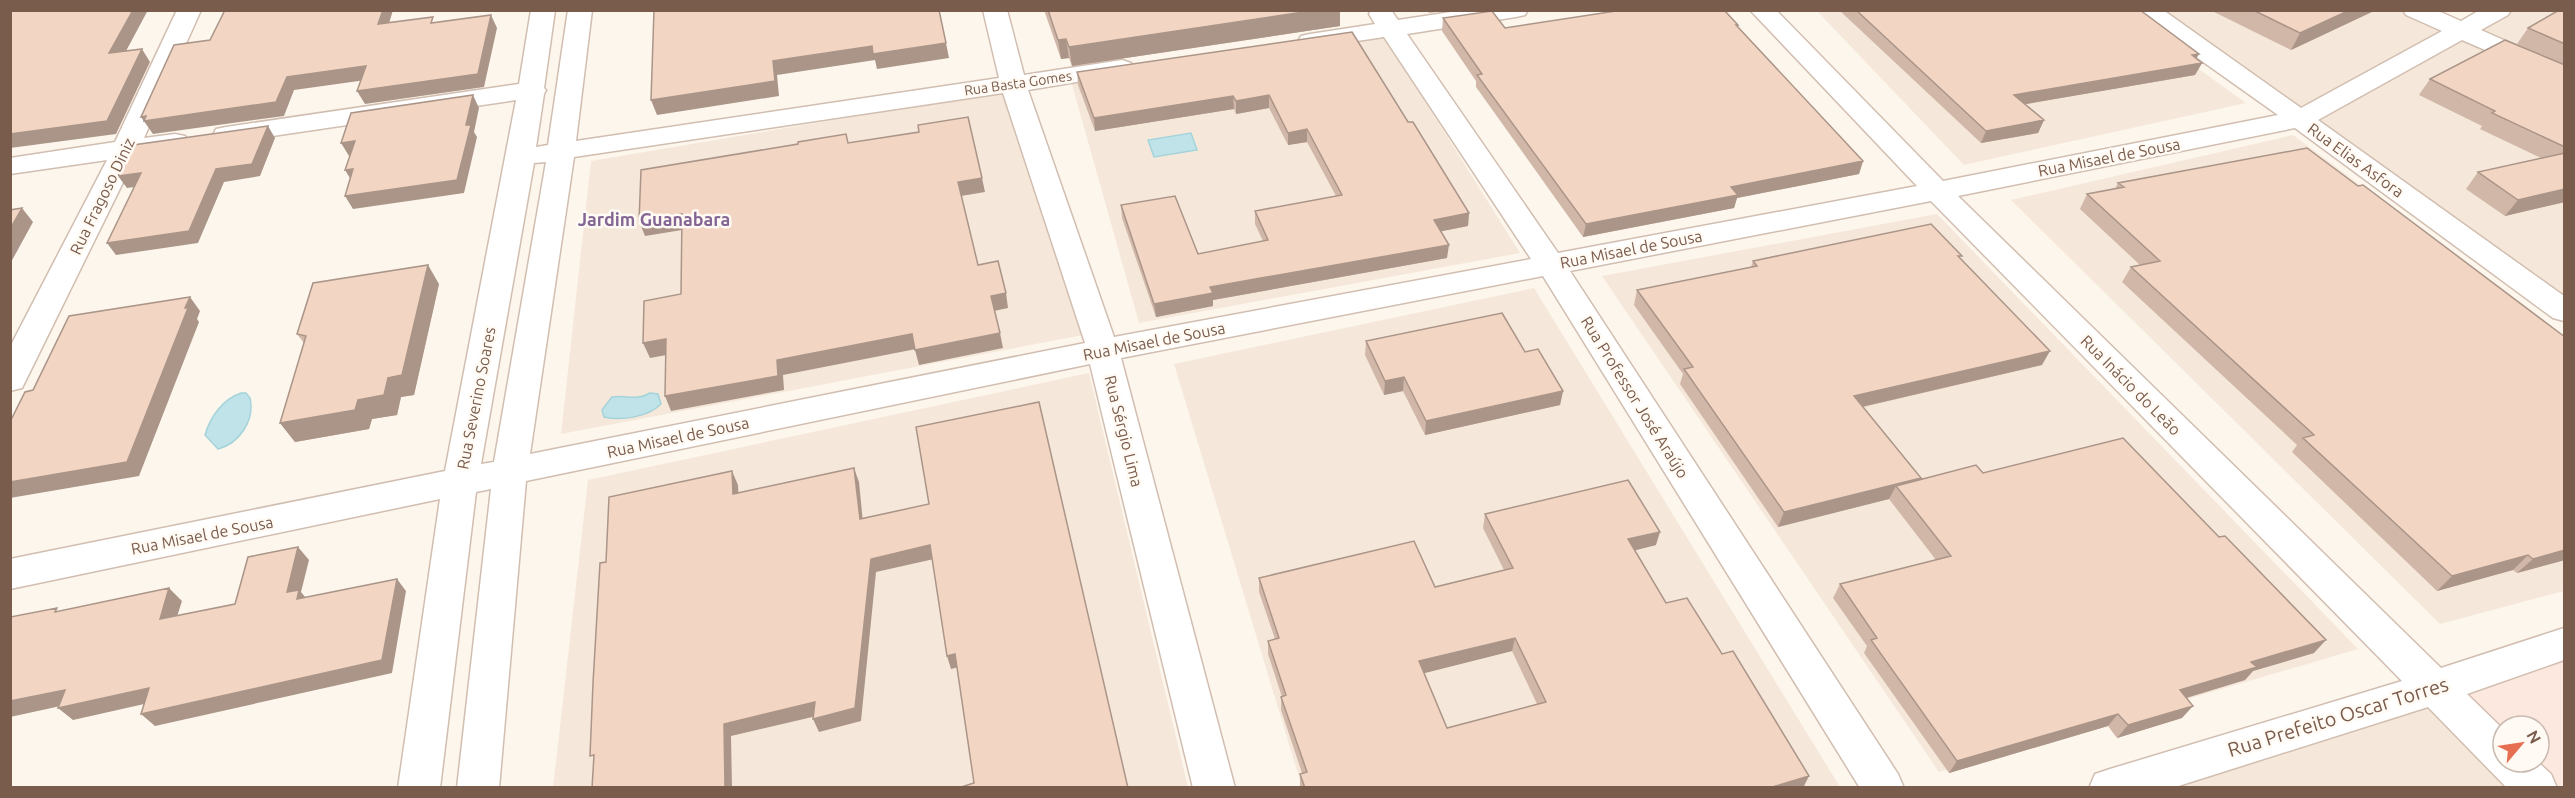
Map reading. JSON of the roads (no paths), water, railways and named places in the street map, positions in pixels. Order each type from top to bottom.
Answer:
[{"type":"street","name":"Rua Fragoso Diniz","points":[[10,380],[126,149],[189,10]]},
{"type":"street","name":"Rua Severino Soares","points":[[419,788],[460,483],[521,157],[543,10]]},
{"type":"street","points":[[478,788],[510,471],[561,151],[580,10]]},
{"type":"street","name":"Rua Sérgio Lima","points":[[995,10],[1013,84],[1103,350],[1214,788]]},
{"type":"street","points":[[1285,44],[1385,20],[1515,10]]},
{"type":"street","name":"Rua Inácio do Leão","points":[[1762,10],[1937,191],[2491,744]]},
{"type":"street","name":"Rua Elias Asfora","points":[[2146,10],[2565,311]]},
{"type":"street","points":[[2415,10],[2565,76]]},
{"type":"street","name":"Rua Misael de Sousa","points":[[10,574],[1103,350],[1937,191],[2300,119],[2499,10]]},
{"type":"street","name":"Rua Professor José Araújo","points":[[1385,20],[1550,264],[1883,788]]},
{"type":"street","name":"Rua Basta Gomes","points":[[521,157],[1143,65]]},
{"type":"street","points":[[10,166],[532,90]]},
{"type":"street","name":"Rua Prefeito Oscar Torres","points":[[2110,788],[2434,688],[2565,644]]},
{"type":"street","points":[[2522,774],[2535,788]]},
{"type":"water","points":[[1191,133],[1197,150],[1154,157],[1148,140]]},
{"type":"water","points":[[241,393],[246,393],[250,398],[248,422],[233,442],[218,449],[205,435],[207,428],[223,404]]},
{"type":"water","points":[[650,393],[658,394],[661,404],[649,412],[627,418],[604,417],[602,410],[612,397],[636,397]]},
{"type":"district","name":"Jardim Guanabara","points":[[654,220]]}]
